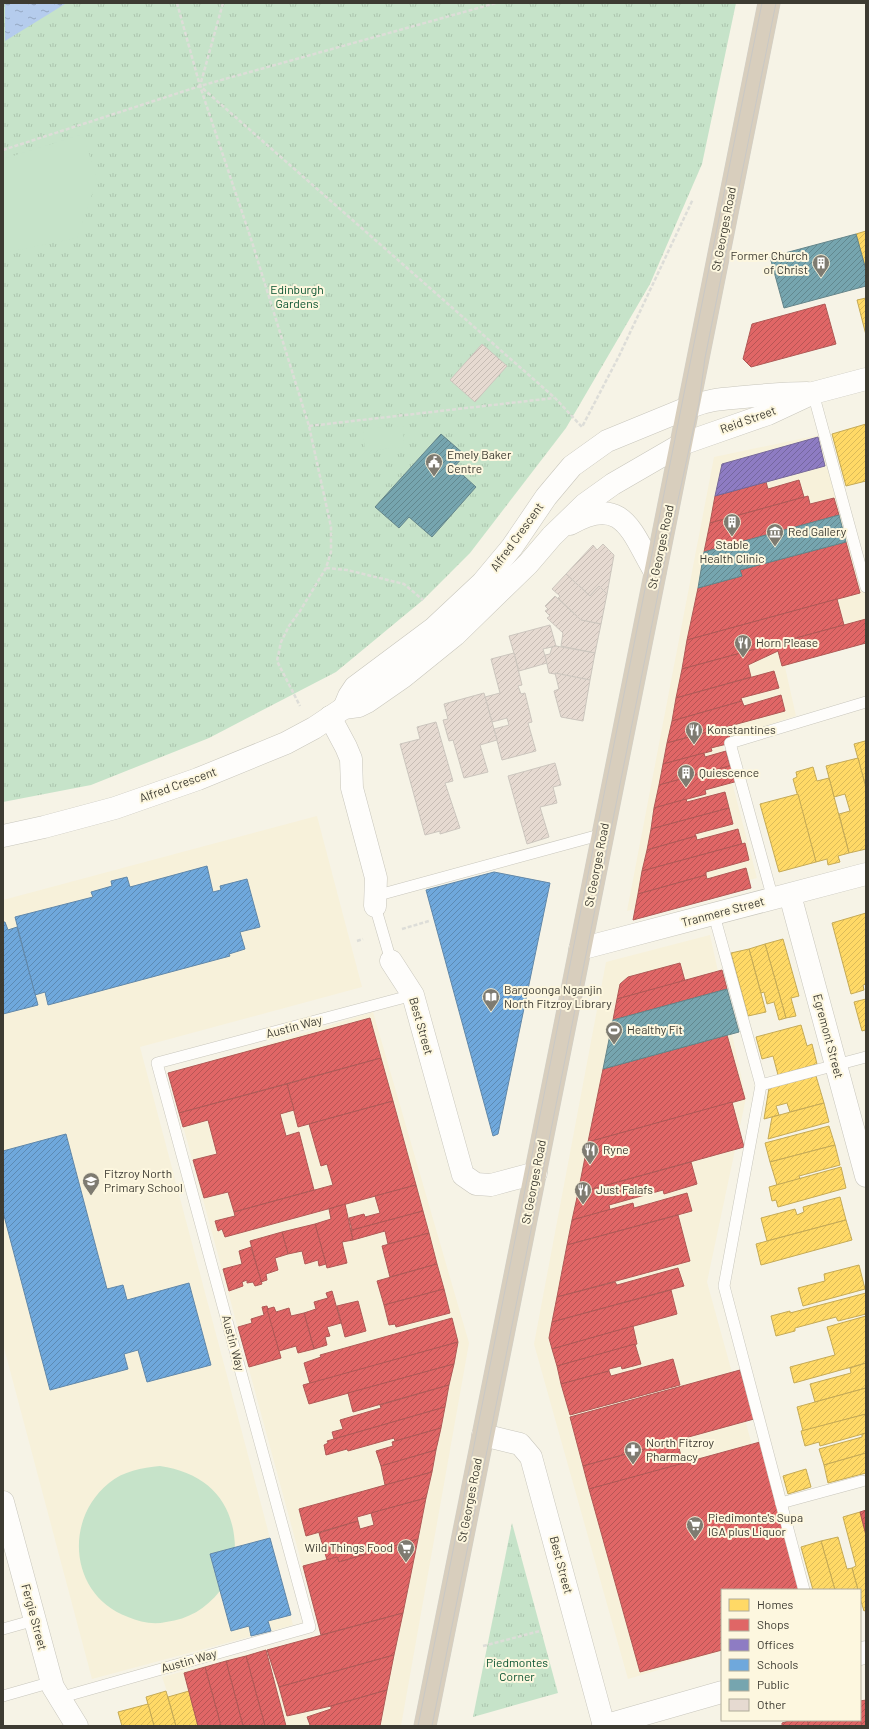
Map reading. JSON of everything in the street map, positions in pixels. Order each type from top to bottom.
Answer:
[{"type":"highway","name":"St Georges Road","points":[[425,1726],[655,572],[690,407],[769,3]]},
{"type":"street","name":"Reid Street","points":[[682,444],[768,414],[813,393],[866,379]]},
{"type":"street","name":"Reid Street","points":[[690,407],[709,400],[720,398],[774,393],[813,393]]},
{"type":"street","name":"Alfred Crescent","points":[[329,718],[355,688],[434,628],[493,571],[512,547],[546,497],[572,466],[607,441],[690,407]]},
{"type":"street","name":"Alfred Crescent","points":[[3,836],[44,827],[115,808],[198,779],[286,743],[329,718],[359,706],[377,696],[455,635],[528,564],[552,536],[575,513],[603,490],[682,444]]},
{"type":"street","points":[[552,536],[573,522],[590,515],[606,513],[617,516],[628,526],[655,572]]},
{"type":"street","name":"Best Street","points":[[329,718],[346,747],[351,759],[352,788],[376,878],[375,901]]},
{"type":"street","name":"Tranmere Street","points":[[580,949],[866,874]]},
{"type":"street","name":"Egremont Street","points":[[782,897],[836,1065],[866,1176]]},
{"type":"street","name":"Best Street","points":[[391,962],[413,995],[463,1175],[476,1184],[491,1185],[536,1173]]},
{"type":"street","name":"Best Street","points":[[483,1435],[520,1444],[532,1457],[604,1726]]},
{"type":"street","name":"Fergie Street","points":[[3,1502],[55,1690],[77,1726]]},
{"type":"street","points":[[604,1726],[721,1692]]},
{"type":"lane","points":[[813,393],[866,587]]},
{"type":"lane","points":[[782,897],[730,743],[866,702]]},
{"type":"lane","points":[[375,901],[603,834]]},
{"type":"lane","name":"Best Street","points":[[375,901],[391,962]]},
{"type":"lane","points":[[714,915],[761,1085],[724,1286],[804,1589]]},
{"type":"lane","name":"Austin Way","points":[[55,1690],[310,1627],[156,1063],[413,995]]},
{"type":"lane","points":[[761,1085],[866,1057]]},
{"type":"lane","points":[[781,1503],[862,1481]]},
{"type":"lane","points":[[3,1629],[35,1620]]},
{"type":"lane","points":[[3,1696],[55,1690]]},
{"type":"path","points":[[178,3],[200,86],[252,242],[309,426],[331,527],[331,552],[326,568],[300,611],[289,626],[281,642],[277,661],[293,695],[329,718]]},
{"type":"path","points":[[200,86],[223,3]]},
{"type":"path","points":[[3,150],[200,86],[496,3]]},
{"type":"path","points":[[200,86],[554,398],[582,428],[619,356],[693,200]]},
{"type":"path","points":[[309,426],[554,398]]},
{"type":"path","points":[[326,568],[347,570],[404,584],[423,600]]},
{"type":"path","points":[[399,930],[428,921]]},
{"type":"path","points":[[482,1646],[540,1631]]},
{"type":"shaded area","points":[[824,434],[866,587],[866,634],[785,667],[796,716],[721,740],[757,878],[627,911],[714,457]]},
{"type":"shaded area","name":"Fitzroy North Primary School","points":[[317,816],[362,987],[140,1047],[293,1625],[92,1679],[3,1344],[3,900]]},
{"type":"shaded area","points":[[710,935],[746,1098],[707,1282],[792,1589],[721,1589],[721,1651],[628,1679],[534,1344],[606,962]]},
{"type":"shaded area","points":[[373,1012],[469,1343],[401,1726],[179,1726],[162,1677],[321,1635],[169,1074]]},
{"type":"green space","name":"Edinburgh Gardens","points":[[3,3],[736,3],[702,164],[650,284],[566,428],[470,553],[423,600],[336,672],[209,738],[91,785],[3,802]]},
{"type":"green space","points":[[83,134],[97,180],[77,238],[3,253],[3,159]]},
{"type":"green space","points":[[403,426],[404,447],[365,451],[363,429]]},
{"type":"green space","points":[[160,1466],[191,1475],[204,1482],[214,1492],[223,1503],[229,1516],[235,1548],[210,1554],[220,1591],[208,1603],[189,1616],[174,1621],[151,1623],[133,1619],[109,1607],[94,1592],[84,1575],[80,1556],[80,1536],[84,1517],[94,1499],[109,1483],[127,1473],[140,1469]]},
{"type":"green space","name":"Piedmontes Corner","points":[[512,1523],[558,1693],[473,1717]]},
{"type":"water","points":[[5,3],[64,3],[65,4],[5,41]]},
{"type":"building: Homes","points":[[866,231],[866,270],[856,234]]},
{"type":"building: Homes","points":[[866,298],[866,335],[857,300]]},
{"type":"building: Homes","points":[[866,424],[866,481],[846,486],[832,434]]},
{"type":"building: Homes","points":[[865,741],[866,745],[866,788],[854,744]]},
{"type":"building: Homes","points":[[858,758],[866,788],[866,849],[849,853],[839,814],[850,811],[845,794],[834,797],[826,766]]},
{"type":"building: Homes","points":[[813,767],[817,781],[829,778],[849,853],[838,856],[840,862],[828,865],[827,859],[816,862],[793,779],[797,777],[796,772]]},
{"type":"building: Homes","points":[[798,794],[816,862],[779,872],[760,804]]},
{"type":"building: Homes","points":[[866,913],[866,984],[863,985],[864,990],[851,994],[832,923]]},
{"type":"building: Homes","points":[[783,939],[799,996],[791,998],[796,1016],[786,1018],[765,944]]},
{"type":"building: Homes","points":[[765,944],[786,1018],[779,1020],[774,1002],[767,1004],[764,992],[761,993],[749,949]]},
{"type":"building: Homes","points":[[749,949],[766,1012],[748,1016],[731,953]]},
{"type":"building: Homes","points":[[866,999],[866,1034],[865,1030],[862,1031],[854,1002]]},
{"type":"building: Homes","points":[[801,1025],[807,1046],[812,1044],[817,1064],[778,1075],[773,1056],[762,1059],[756,1037]]},
{"type":"building: Homes","points":[[816,1076],[824,1103],[790,1112],[787,1103],[776,1106],[779,1115],[764,1119],[769,1088]]},
{"type":"building: Homes","points":[[824,1103],[829,1122],[768,1139],[772,1117]]},
{"type":"building: Homes","points":[[829,1126],[835,1145],[770,1162],[765,1143]]},
{"type":"building: Homes","points":[[835,1145],[840,1165],[799,1176],[800,1179],[777,1185],[770,1162]]},
{"type":"building: Homes","points":[[841,1167],[846,1188],[778,1207],[776,1200],[772,1201],[769,1187]]},
{"type":"building: Homes","points":[[840,1197],[846,1220],[767,1241],[761,1218],[795,1209],[797,1215],[804,1212],[803,1207]]},
{"type":"building: Homes","points":[[846,1220],[852,1240],[761,1265],[756,1244]]},
{"type":"building: Homes","points":[[859,1265],[865,1289],[803,1306],[798,1288],[825,1281],[824,1274]]},
{"type":"building: Homes","points":[[866,1293],[866,1314],[838,1321],[836,1317],[795,1328],[795,1331],[776,1336],[771,1316],[790,1311],[790,1313]]},
{"type":"building: Homes","points":[[866,1316],[866,1363],[794,1383],[790,1367],[835,1355],[827,1327]]},
{"type":"building: Homes","points":[[866,1363],[866,1388],[815,1402],[810,1384],[851,1373],[850,1368]]},
{"type":"building: Homes","points":[[866,1388],[866,1414],[803,1431],[797,1407]]},
{"type":"building: Homes","points":[[866,1414],[866,1433],[820,1446],[819,1442],[805,1446],[801,1431]]},
{"type":"building: Homes","points":[[866,1433],[866,1453],[824,1465],[819,1449],[862,1437],[862,1434]]},
{"type":"building: Homes","points":[[866,1453],[866,1473],[828,1483],[824,1465]]},
{"type":"building: Homes","points":[[806,1469],[811,1487],[788,1494],[783,1476]]},
{"type":"building: Homes","points":[[860,1512],[866,1535],[866,1610],[864,1611],[861,1601],[861,1589],[858,1589],[852,1568],[856,1566],[843,1517]]},
{"type":"building: Homes","points":[[838,1537],[847,1569],[852,1568],[858,1589],[835,1589],[821,1541]]},
{"type":"building: Homes","points":[[821,1541],[835,1589],[813,1589],[801,1547]]},
{"type":"building: Homes","points":[[166,1691],[176,1726],[154,1726],[146,1697]]},
{"type":"building: Homes","points":[[189,1691],[198,1726],[176,1726],[168,1697]]},
{"type":"building: Homes","points":[[148,1704],[154,1726],[122,1726],[118,1712]]},
{"type":"building: Shops","points":[[825,304],[836,344],[751,367],[743,359],[752,324]]},
{"type":"building: Shops","points":[[799,480],[804,497],[710,523],[715,496],[766,482],[768,489]]},
{"type":"building: Shops","name":"Stable Health Clinic","points":[[808,496],[810,504],[834,498],[839,515],[704,552],[710,523]]},
{"type":"building: Shops","points":[[846,542],[860,593],[687,640],[698,588],[742,576],[740,570]]},
{"type":"building: Shops","points":[[837,599],[844,625],[682,669],[687,640]]},
{"type":"building: Shops","name":"Horn Please","points":[[866,619],[866,643],[782,666],[778,651],[748,665],[751,677],[676,698],[682,669]]},
{"type":"building: Shops","points":[[774,671],[779,688],[741,698],[742,701],[672,721],[676,698]]},
{"type":"building: Shops","points":[[781,695],[785,711],[667,743],[672,721],[742,701],[744,706]]},
{"type":"building: Shops","name":"Konstantines","points":[[727,727],[731,743],[711,748],[712,751],[663,764],[667,743]]},
{"type":"building: Shops","points":[[726,751],[730,766],[659,785],[663,764],[704,753],[705,757]]},
{"type":"building: Shops","name":"Quiescence","points":[[733,765],[738,781],[705,790],[706,794],[654,808],[659,785]]},
{"type":"building: Shops","points":[[725,792],[729,808],[651,829],[654,808],[686,799],[687,802]]},
{"type":"building: Shops","points":[[729,808],[733,824],[695,834],[696,836],[647,850],[651,829]]},
{"type":"building: Shops","points":[[738,829],[742,844],[642,871],[647,850],[696,836],[697,840]]},
{"type":"building: Shops","points":[[745,843],[749,860],[706,872],[706,875],[638,894],[642,871]]},
{"type":"building: Shops","points":[[746,868],[751,888],[633,920],[638,894],[706,875],[707,879]]},
{"type":"building: Shops","points":[[680,963],[685,981],[617,999],[620,984],[628,977]]},
{"type":"building: Shops","points":[[722,970],[727,989],[613,1020],[617,999]]},
{"type":"building: Shops","points":[[370,1018],[381,1058],[179,1113],[168,1073]]},
{"type":"building: Shops","points":[[727,1035],[745,1099],[588,1142],[603,1069]]},
{"type":"building: Shops","points":[[381,1058],[393,1101],[298,1127],[287,1084]]},
{"type":"building: Shops","points":[[287,1084],[294,1110],[280,1114],[286,1136],[299,1132],[314,1190],[234,1212],[228,1192],[204,1198],[193,1160],[217,1154],[208,1120],[183,1127],[179,1113]]},
{"type":"building: Shops","points":[[393,1101],[416,1185],[225,1237],[222,1229],[218,1231],[215,1221],[235,1216],[234,1212],[333,1185],[327,1164],[321,1166],[309,1124]]},
{"type":"building: Shops","points":[[732,1102],[744,1147],[578,1193],[588,1142]]},
{"type":"building: Shops","points":[[691,1162],[697,1184],[664,1194],[663,1190],[609,1205],[610,1210],[572,1220],[578,1193]]},
{"type":"building: Shops","points":[[416,1185],[423,1211],[352,1230],[349,1218],[364,1214],[365,1217],[380,1213],[375,1196]]},
{"type":"building: Shops","points":[[687,1193],[692,1211],[567,1245],[572,1220],[633,1203],[634,1208]]},
{"type":"building: Shops","points":[[345,1204],[353,1240],[342,1242],[347,1263],[327,1268],[315,1224],[331,1219],[329,1209]]},
{"type":"building: Shops","points":[[423,1211],[429,1233],[388,1244],[385,1231],[353,1240],[351,1230]]},
{"type":"building: Shops","points":[[678,1215],[690,1261],[557,1297],[567,1245]]},
{"type":"building: Shops","points":[[315,1224],[326,1264],[319,1266],[318,1260],[305,1264],[302,1251],[288,1254],[282,1232]]},
{"type":"building: Shops","points":[[282,1232],[288,1254],[275,1258],[278,1270],[266,1274],[267,1280],[261,1282],[250,1241]]},
{"type":"building: Shops","points":[[429,1233],[437,1264],[390,1277],[382,1246]]},
{"type":"building: Shops","points":[[251,1247],[262,1284],[255,1286],[253,1282],[247,1283],[247,1280],[242,1282],[243,1286],[229,1291],[223,1269],[242,1264],[239,1251]]},
{"type":"building: Shops","points":[[437,1264],[444,1289],[384,1305],[377,1281]]},
{"type":"building: Shops","points":[[678,1268],[684,1286],[552,1322],[557,1297],[615,1282],[617,1285]]},
{"type":"building: Shops","points":[[444,1289],[450,1313],[396,1327],[395,1324],[389,1325],[384,1305]]},
{"type":"building: Shops","points":[[671,1290],[677,1314],[552,1349],[549,1338],[552,1322]]},
{"type":"building: Shops","points":[[332,1291],[341,1323],[327,1327],[330,1336],[325,1337],[327,1345],[314,1349],[304,1313],[316,1309],[314,1302],[328,1298],[326,1293]]},
{"type":"building: Shops","points":[[358,1301],[366,1331],[345,1337],[337,1306]]},
{"type":"building: Shops","points":[[267,1306],[281,1358],[249,1367],[238,1327],[252,1323],[251,1319],[264,1315],[262,1307]]},
{"type":"building: Shops","points":[[274,1307],[276,1312],[289,1308],[291,1316],[304,1313],[314,1349],[298,1353],[296,1346],[279,1351],[267,1309]]},
{"type":"building: Shops","points":[[452,1318],[458,1342],[310,1384],[304,1363],[321,1357],[320,1355]]},
{"type":"building: Shops","points":[[633,1326],[637,1344],[557,1366],[552,1349]]},
{"type":"building: Shops","points":[[458,1342],[454,1364],[309,1404],[303,1385]]},
{"type":"building: Shops","points":[[635,1344],[641,1364],[622,1369],[621,1366],[609,1369],[609,1371],[561,1384],[557,1366]]},
{"type":"building: Shops","points":[[673,1359],[680,1385],[570,1415],[561,1384],[609,1371],[611,1376]]},
{"type":"building: Shops","points":[[454,1364],[449,1385],[353,1412],[348,1393]]},
{"type":"building: Shops","points":[[740,1370],[754,1419],[583,1466],[570,1417]]},
{"type":"building: Shops","points":[[449,1385],[445,1407],[334,1439],[332,1432],[343,1429],[340,1420],[381,1408],[380,1405]]},
{"type":"building: Shops","points":[[445,1407],[441,1428],[395,1441],[394,1438],[348,1451],[347,1449],[326,1455],[324,1445],[328,1443],[327,1441]]},
{"type":"building: Shops","points":[[441,1428],[436,1450],[381,1466],[376,1451],[393,1446],[392,1442]]},
{"type":"building: Shops","name":"North Fitzroy Pharmacy","points":[[677,1440],[683,1464],[589,1489],[583,1466]]},
{"type":"building: Shops","name":"Piedimonte's Supa IGA plus Liquor","points":[[760,1442],[801,1589],[721,1589],[721,1650],[640,1672],[589,1489]]},
{"type":"building: Shops","points":[[436,1450],[432,1472],[385,1485],[381,1466]]},
{"type":"building: Shops","points":[[432,1472],[426,1498],[357,1517],[358,1521],[306,1536],[299,1509]]},
{"type":"building: Shops","points":[[426,1498],[418,1539],[339,1562],[337,1557],[327,1560],[319,1533],[358,1521],[360,1529],[374,1525],[371,1513]]},
{"type":"building: Shops","points":[[866,1510],[866,1535],[860,1512]]},
{"type":"building: Shops","points":[[418,1539],[403,1613],[321,1635],[303,1566],[337,1557],[339,1562]]},
{"type":"building: Shops","points":[[403,1613],[394,1655],[279,1687],[267,1650]]},
{"type":"building: Shops","points":[[266,1650],[286,1726],[265,1726],[246,1656]]},
{"type":"building: Shops","points":[[394,1655],[387,1690],[331,1706],[287,1716],[279,1687]]},
{"type":"building: Shops","points":[[246,1656],[265,1726],[243,1726],[226,1661]]},
{"type":"building: Shops","points":[[226,1661],[243,1726],[221,1726],[205,1667]]},
{"type":"building: Shops","points":[[205,1667],[221,1726],[198,1726],[184,1673]]},
{"type":"building: Shops","points":[[387,1690],[380,1726],[308,1726],[310,1725],[307,1717],[331,1709],[331,1706]]},
{"type":"building: Shops","points":[[866,1700],[866,1726],[862,1726],[861,1721],[861,1701]]},
{"type":"building: Shops","points":[[789,1721],[807,1721],[809,1726],[782,1726],[782,1723]]},
{"type":"building: Shops","points":[[807,1721],[861,1721],[862,1726],[809,1726]]},
{"type":"building: Offices","points":[[818,437],[825,466],[715,496],[722,464]]},
{"type":"building: Schools","points":[[207,866],[213,892],[221,890],[220,886],[247,879],[260,927],[240,932],[245,949],[229,954],[230,956],[48,1005],[45,992],[35,995],[15,917],[93,897],[91,892],[112,886],[111,881],[127,877],[130,887]]},
{"type":"building: Schools","name":"Bargoonga Nganjin North Fitzroy Library","points":[[494,872],[550,883],[498,1134],[493,1136],[426,890]]},
{"type":"building: Schools","points":[[3,922],[5,922],[8,930],[17,927],[38,1005],[3,1014]]},
{"type":"building: Schools","points":[[66,1134],[107,1289],[123,1285],[127,1300],[189,1283],[211,1365],[147,1382],[138,1350],[124,1354],[128,1369],[50,1390],[3,1212],[3,1151]]},
{"type":"building: Schools","points":[[270,1538],[291,1615],[268,1621],[271,1631],[251,1636],[249,1626],[231,1631],[210,1554]]},
{"type":"building: Public","name":"Former Church of Christ","points":[[856,234],[866,270],[866,286],[784,308],[770,257]]},
{"type":"building: Public","name":"Emely Baker Centre","points":[[441,434],[465,455],[454,467],[476,487],[432,537],[409,517],[399,528],[375,507]]},
{"type":"building: Public","name":"Red Gallery","points":[[839,515],[846,542],[740,570],[742,576],[698,588],[704,552]]},
{"type":"building: Public","points":[[727,989],[739,1032],[603,1069],[613,1020]]},
{"type":"building: Other","points":[[482,344],[507,366],[475,402],[450,380]]},
{"type":"building: Other","points":[[603,544],[614,555],[607,594],[599,586],[590,596],[566,574],[593,545],[597,550]]},
{"type":"building: Other","points":[[566,574],[590,596],[599,586],[607,594],[601,624],[581,620],[558,598],[560,596],[552,589]]},
{"type":"building: Other","points":[[555,596],[581,620],[601,624],[595,653],[561,646],[563,633],[547,618],[550,616],[545,611],[548,609],[545,606]]},
{"type":"building: Other","points":[[550,625],[556,646],[543,649],[547,663],[519,671],[509,636]]},
{"type":"building: Other","points":[[556,646],[595,653],[590,680],[549,673],[545,655],[550,654],[552,647]]},
{"type":"building: Other","points":[[514,653],[522,685],[518,686],[521,694],[525,693],[532,722],[528,723],[536,751],[502,760],[494,729],[509,725],[507,718],[492,722],[485,697],[500,693],[491,659]]},
{"type":"building: Other","points":[[555,673],[590,680],[583,721],[561,717],[554,691],[559,689]]},
{"type":"building: Other","points":[[484,693],[497,740],[480,745],[488,772],[464,778],[453,740],[449,741],[443,720],[448,719],[444,704]]},
{"type":"building: Other","points":[[436,722],[453,781],[445,783],[460,828],[440,834],[440,831],[425,835],[400,744],[420,739],[417,727]]},
{"type":"building: Other","points":[[555,763],[561,785],[553,787],[557,803],[540,807],[549,837],[527,844],[508,776]]},
{"type":"tram line","points":[[418,1726],[762,3]]},
{"type":"tram line","points":[[432,1726],[662,574],[699,403],[705,358],[776,3]]},
{"type":"place","name":"Former Church of Christ","points":[[821,278]]},
{"type":"place","name":"Emely Baker Centre","points":[[434,477]]},
{"type":"place","name":"Stable Health Clinic","points":[[732,537]]},
{"type":"place","name":"Red Gallery","points":[[775,547]]},
{"type":"place","name":"Horn Please","points":[[743,658]]},
{"type":"place","name":"Konstantines","points":[[694,745]]},
{"type":"place","name":"Quiescence","points":[[686,788]]},
{"type":"place","name":"Bargoonga Nganjin North Fitzroy Library","points":[[491,1012]]},
{"type":"place","name":"Healthy Fit","points":[[614,1045]]},
{"type":"place","name":"Ryne","points":[[590,1165]]},
{"type":"place","name":"Fitzroy North Primary School","points":[[91,1196]]},
{"type":"place","name":"Just Falafs","points":[[583,1205]]},
{"type":"place","name":"North Fitzroy Pharmacy","points":[[633,1465]]},
{"type":"place","name":"Piedimonte's Supa IGA plus Liquor","points":[[695,1540]]},
{"type":"place","name":"Wild Things Food","points":[[406,1563]]}]
